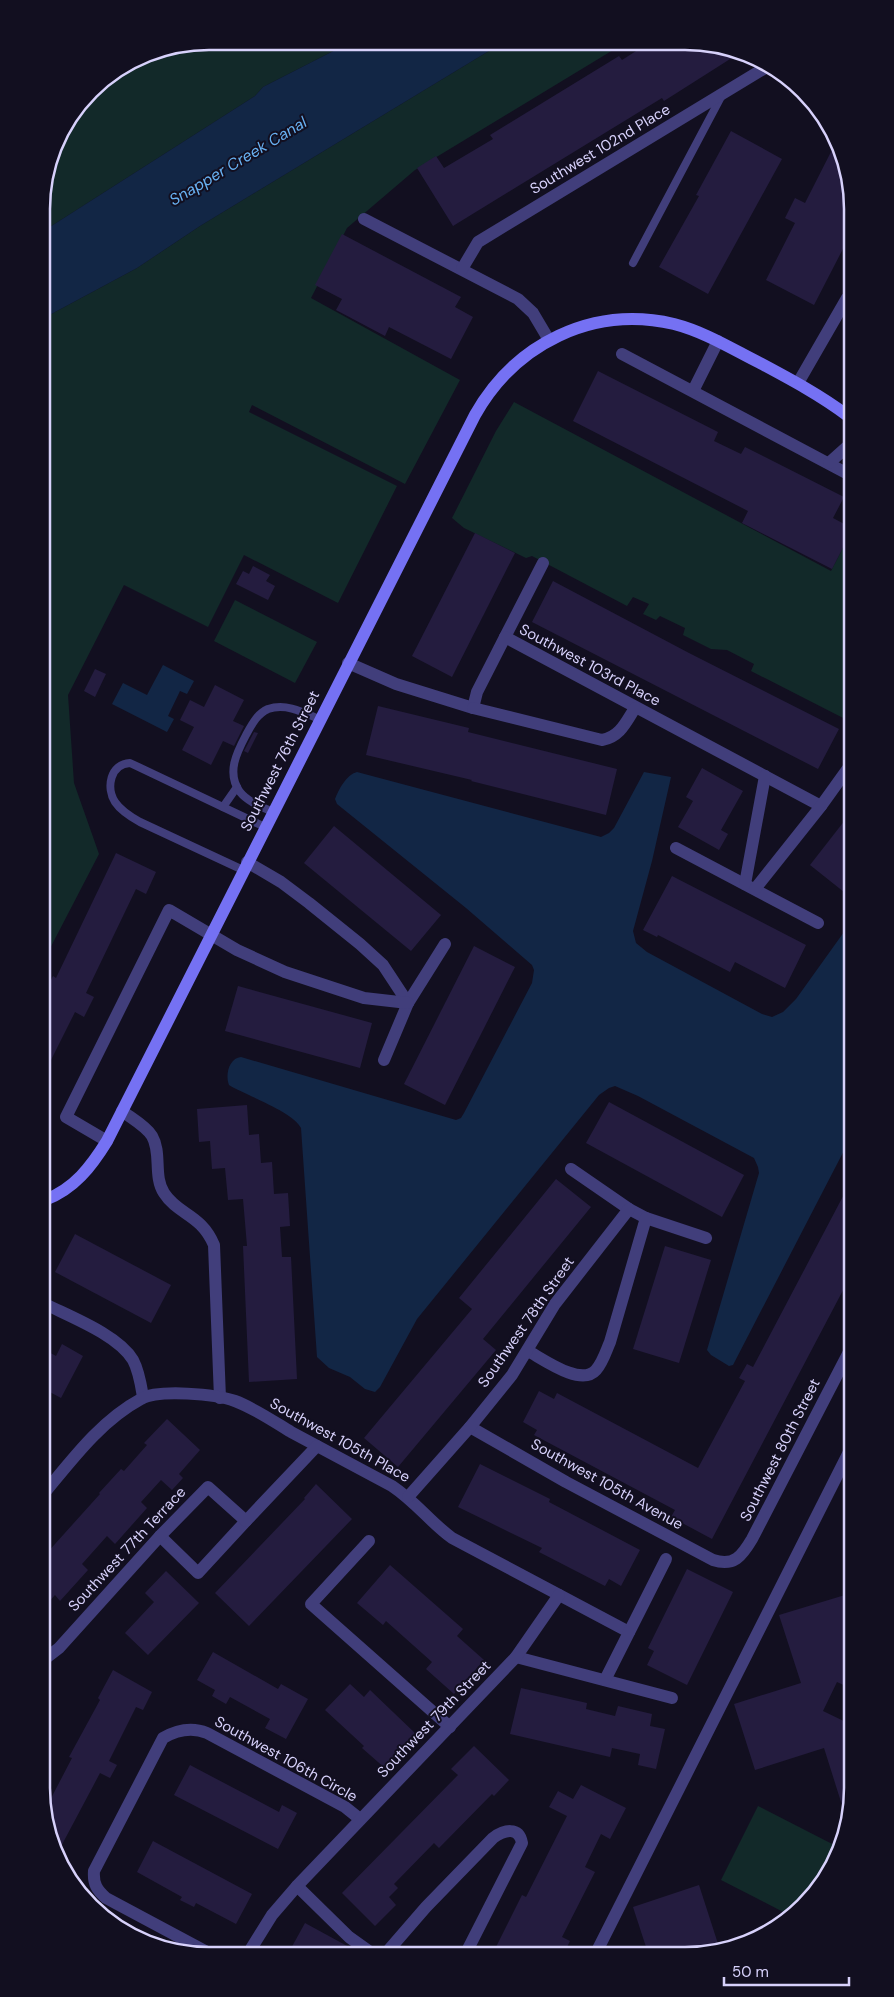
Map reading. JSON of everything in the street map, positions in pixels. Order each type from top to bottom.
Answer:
[{"type":"street","name":"Southwest 102nd Place","points":[[462,269],[478,242],[762,70]]},
{"type":"street","points":[[364,219],[510,294],[526,305],[537,318],[549,340],[579,328],[599,323],[638,320],[674,324],[718,341],[798,383],[844,413]]},
{"type":"street","points":[[798,383],[844,303]]},
{"type":"street","name":"Southwest 76th Street","points":[[50,1197],[66,1189],[82,1177],[106,1141],[480,407],[491,390],[512,367],[532,350],[549,340]]},
{"type":"street","points":[[692,391],[718,341]]},
{"type":"street","points":[[622,354],[844,472]]},
{"type":"street","points":[[829,464],[844,450]]},
{"type":"street","points":[[505,637],[543,563]]},
{"type":"street","name":"Southwest 103rd Place","points":[[473,708],[477,692],[505,637],[821,806]]},
{"type":"street","points":[[348,663],[396,684],[473,708],[602,740],[611,739],[621,731],[635,708]]},
{"type":"street","points":[[750,887],[821,806],[844,774]]},
{"type":"street","points":[[750,887],[765,776]]},
{"type":"street","points":[[676,848],[818,923]]},
{"type":"street","points":[[245,866],[281,882],[360,944],[383,965],[408,1003]]},
{"type":"street","points":[[106,1141],[66,1117],[170,910],[238,950],[285,972],[364,998],[408,1003]]},
{"type":"street","points":[[384,1060],[408,1003],[445,944]]},
{"type":"street","points":[[122,1111],[152,1136],[156,1147],[158,1176],[163,1192],[204,1226],[214,1245],[220,1398]]},
{"type":"street","points":[[571,1169],[629,1209],[646,1218],[706,1238]]},
{"type":"street","name":"Southwest 78th Street","points":[[408,1497],[470,1427],[512,1375],[555,1304],[629,1209]]},
{"type":"street","points":[[528,1351],[572,1374],[581,1376],[591,1374],[596,1370],[604,1358],[610,1342],[646,1218]]},
{"type":"street","points":[[50,1307],[97,1331],[125,1350],[133,1360],[138,1372],[143,1397],[122,1410],[104,1425],[79,1450],[50,1485]]},
{"type":"street","name":"Southwest 80th Street","points":[[731,1563],[743,1552],[752,1539],[844,1362]]},
{"type":"street","name":"Southwest 105th Place","points":[[143,1397],[186,1394],[238,1402],[408,1497],[436,1526],[452,1538],[629,1632]]},
{"type":"street","name":"Southwest 105th Avenue","points":[[470,1427],[566,1482],[713,1560],[726,1564],[731,1563]]},
{"type":"street","points":[[160,1536],[198,1572],[317,1446]]},
{"type":"street","points":[[599,1947],[844,1462]]},
{"type":"street","name":"Southwest 77th Terrace","points":[[50,1655],[59,1648],[160,1536],[208,1487],[246,1521]]},
{"type":"street","points":[[369,1541],[312,1604],[450,1727]]},
{"type":"street","points":[[605,1680],[666,1559]]},
{"type":"street","name":"Southwest 79th Street","points":[[252,1947],[272,1915],[297,1886],[516,1657],[559,1595]]},
{"type":"street","points":[[516,1657],[672,1698]]},
{"type":"street","name":"Southwest 106th Circle","points":[[198,1947],[106,1898],[96,1886],[94,1879],[98,1865],[157,1746],[163,1738],[178,1731],[188,1730],[207,1733],[345,1807],[360,1819]]},
{"type":"street","points":[[391,1947],[426,1907],[493,1838],[502,1832],[510,1830],[521,1837],[522,1844],[469,1947]]},
{"type":"street","points":[[297,1886],[349,1937],[363,1947]]},
{"type":"lane","points":[[633,263],[723,93]]},
{"type":"lane","points":[[273,812],[250,801],[240,792],[234,775],[234,758],[254,721],[260,714],[269,709],[289,707],[320,719]]},
{"type":"lane","points":[[245,866],[140,822],[126,814],[115,802],[112,795],[110,788],[113,774],[120,765],[130,763],[265,827]]},
{"type":"lane","points":[[223,807],[237,786]]},
{"type":"green space","points":[[198,50],[335,50],[263,87],[255,96],[50,227],[51,188],[58,158],[66,139],[89,104],[104,89],[121,77],[139,66],[158,58]]},
{"type":"green space","points":[[490,50],[613,50],[415,170],[347,228],[311,298],[460,380],[405,484],[252,405],[249,412],[397,486],[338,603],[244,555],[208,627],[124,585],[68,695],[74,783],[99,854],[50,948],[50,315],[137,268],[200,226]]},
{"type":"green space","points":[[514,402],[831,571],[844,546],[844,718],[751,671],[754,664],[727,650],[711,649],[683,635],[685,628],[660,616],[656,620],[643,614],[649,604],[633,597],[627,606],[532,556],[526,558],[464,528],[452,518],[496,431]]},
{"type":"green space","points":[[235,600],[317,642],[295,683],[214,641]]},
{"type":"green space","points":[[758,1806],[834,1845],[823,1868],[811,1885],[784,1912],[721,1880]]},
{"type":"water","name":"Snapper Creek Canal","points":[[335,50],[490,50],[200,226],[137,268],[50,315],[50,227],[255,96],[263,87]]},
{"type":"water","points":[[163,665],[194,681],[187,694],[180,691],[168,716],[174,719],[167,732],[112,704],[123,683],[147,695]]},
{"type":"water","points":[[357,772],[601,837],[614,828],[644,772],[671,777],[652,861],[633,931],[636,943],[647,952],[762,1014],[772,1017],[783,1012],[796,999],[844,932],[844,1151],[733,1365],[729,1366],[711,1355],[707,1350],[759,1173],[758,1167],[754,1158],[638,1096],[615,1086],[599,1095],[417,1319],[380,1387],[375,1392],[365,1389],[350,1377],[329,1368],[317,1357],[301,1128],[297,1122],[279,1110],[229,1085],[227,1077],[231,1064],[234,1060],[241,1057],[456,1120],[461,1118],[464,1113],[532,983],[534,970],[532,965],[466,908],[337,804],[335,799],[341,787],[346,779]]},
{"type":"building","points":[[638,50],[696,50],[733,57],[664,101],[662,98],[453,226],[417,168],[436,156],[444,168],[493,139],[490,135],[619,56],[622,60]]},
{"type":"building","points":[[731,131],[782,159],[708,294],[659,267],[699,196],[696,195]]},
{"type":"building","points":[[832,149],[843,188],[844,247],[814,305],[766,280],[795,223],[785,218],[795,198],[805,203]]},
{"type":"building","points":[[342,234],[461,297],[455,307],[473,317],[451,359],[389,327],[385,336],[336,310],[342,299],[315,285]]},
{"type":"building","points":[[598,371],[718,432],[714,441],[741,454],[745,447],[844,497],[833,518],[844,524],[844,546],[832,569],[742,523],[748,511],[573,421]]},
{"type":"building","points":[[475,533],[515,553],[452,677],[412,656]]},
{"type":"building","points":[[253,566],[270,575],[266,581],[275,586],[268,600],[236,584],[243,571],[249,574]]},
{"type":"building","points":[[553,581],[839,729],[818,769],[532,622]]},
{"type":"building","points":[[95,669],[106,674],[95,697],[84,691]]},
{"type":"building","points":[[215,685],[244,700],[233,721],[244,726],[234,746],[223,741],[211,765],[182,750],[194,727],[180,720],[190,700],[204,707]]},
{"type":"building","points":[[378,706],[469,728],[468,732],[617,769],[606,815],[366,755]]},
{"type":"building","points":[[254,732],[258,733],[248,753],[244,751]]},
{"type":"building","points":[[702,768],[743,791],[721,830],[728,834],[719,850],[678,827],[693,801],[686,797]]},
{"type":"building","points":[[844,821],[844,892],[810,865]]},
{"type":"building","points":[[334,826],[441,915],[411,951],[304,863]]},
{"type":"building","points":[[116,853],[156,872],[146,894],[136,889],[86,993],[94,997],[84,1017],[75,1012],[50,1062],[50,982],[53,976],[56,978]]},
{"type":"building","points":[[672,876],[806,945],[785,988],[735,962],[730,972],[658,935],[657,937],[643,930]]},
{"type":"building","points":[[474,946],[515,967],[445,1105],[404,1084]]},
{"type":"building","points":[[238,986],[372,1023],[360,1068],[225,1031]]},
{"type":"building","points":[[609,1102],[744,1175],[722,1217],[586,1143]]},
{"type":"building","points":[[247,1105],[249,1135],[259,1134],[261,1163],[272,1162],[274,1194],[288,1193],[290,1226],[280,1227],[282,1257],[291,1257],[297,1379],[249,1382],[243,1246],[247,1246],[243,1199],[228,1200],[225,1168],[212,1169],[210,1141],[199,1142],[197,1109]]},
{"type":"building","points":[[556,1179],[591,1207],[483,1339],[496,1350],[398,1467],[364,1438],[472,1309],[459,1298]]},
{"type":"building","points":[[844,1194],[844,1288],[712,1539],[671,1517],[675,1510],[534,1435],[537,1430],[523,1422],[539,1391],[554,1399],[557,1393],[698,1468],[745,1381],[739,1378],[747,1364],[753,1367]]},
{"type":"building","points":[[75,1234],[171,1285],[151,1323],[55,1272]]},
{"type":"building","points":[[665,1246],[711,1260],[679,1363],[633,1349]]},
{"type":"building","points":[[62,1344],[83,1356],[61,1398],[50,1392],[50,1353],[56,1356]]},
{"type":"building","points":[[167,1419],[200,1450],[179,1474],[183,1478],[172,1490],[161,1480],[141,1502],[147,1508],[115,1544],[107,1536],[82,1564],[88,1570],[60,1601],[55,1595],[50,1601],[50,1550],[121,1469],[124,1471],[147,1445],[144,1443]]},
{"type":"building","points":[[480,1464],[550,1499],[549,1502],[640,1550],[621,1586],[609,1579],[605,1586],[539,1552],[542,1548],[458,1507]]},
{"type":"building","points":[[316,1484],[352,1519],[249,1626],[215,1593],[305,1499]]},
{"type":"building","points":[[390,1565],[463,1629],[457,1636],[484,1660],[454,1694],[426,1669],[432,1662],[386,1621],[383,1625],[357,1603]]},
{"type":"building","points":[[687,1569],[733,1592],[687,1685],[647,1665],[654,1651],[648,1648]]},
{"type":"building","points":[[166,1571],[199,1603],[148,1655],[125,1633],[154,1602],[145,1593]]},
{"type":"building","points":[[844,1595],[844,1685],[837,1682],[823,1711],[844,1721],[843,1807],[824,1748],[755,1770],[734,1704],[801,1683],[779,1615]]},
{"type":"building","points":[[213,1652],[278,1689],[281,1684],[308,1699],[286,1739],[265,1728],[270,1719],[230,1697],[226,1704],[212,1696],[215,1690],[197,1680]]},
{"type":"building","points":[[113,1670],[152,1692],[143,1710],[136,1707],[109,1761],[117,1765],[110,1778],[100,1773],[61,1846],[55,1829],[51,1799],[72,1758],[69,1757],[100,1700],[98,1698]]},
{"type":"building","points":[[350,1684],[364,1697],[370,1690],[417,1735],[386,1769],[362,1748],[364,1746],[325,1710]]},
{"type":"building","points":[[521,1688],[587,1703],[586,1709],[615,1716],[618,1706],[652,1714],[650,1726],[665,1729],[656,1769],[638,1765],[640,1754],[612,1748],[610,1757],[510,1734]]},
{"type":"building","points":[[474,1746],[509,1780],[494,1796],[492,1794],[439,1848],[434,1843],[394,1884],[398,1888],[389,1897],[396,1905],[375,1926],[342,1893],[458,1775],[451,1769]]},
{"type":"building","points":[[190,1765],[279,1812],[282,1805],[297,1813],[278,1849],[174,1795]]},
{"type":"building","points":[[581,1785],[626,1808],[610,1839],[601,1834],[585,1867],[595,1872],[562,1937],[570,1941],[567,1947],[496,1947],[522,1895],[526,1897],[567,1816],[549,1807],[558,1791],[573,1799]]},
{"type":"building","points":[[153,1841],[252,1894],[236,1924],[196,1903],[194,1907],[180,1900],[182,1897],[137,1872]]},
{"type":"building","points":[[699,1885],[718,1944],[685,1947],[646,1947],[633,1907]]},
{"type":"building","points":[[305,1923],[349,1947],[292,1947]]}]
